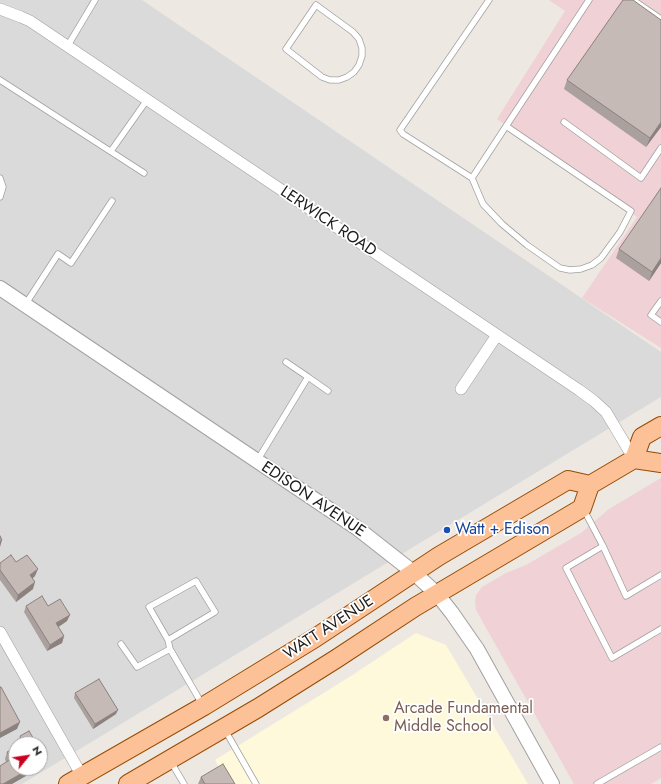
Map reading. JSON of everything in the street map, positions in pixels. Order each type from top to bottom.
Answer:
[{"type":"main road","points":[[634,459],[642,436],[661,426]]},
{"type":"main road","points":[[582,508],[590,485],[634,459],[661,463]]},
{"type":"main road","name":"WATT AVENUE","points":[[75,780],[204,706],[316,638],[413,572],[568,480],[590,485]]},
{"type":"main road","name":"WATT AVENUE","points":[[128,784],[224,728],[330,663],[437,594],[582,508]]},
{"type":"street","name":"LERWICK ROAD","points":[[0,9],[26,19],[594,401],[606,412],[634,459]]},
{"type":"street","name":"EDISON AVENUE","points":[[0,288],[357,528],[413,572],[437,594],[454,615],[477,649],[552,784]]},
{"type":"street","points":[[461,390],[498,335]]},
{"type":"street","points":[[0,632],[75,780]]},
{"type":"lane","points":[[67,47],[95,0]]},
{"type":"lane","points":[[489,0],[400,130],[403,134],[472,178],[483,204],[502,224],[527,245],[560,268],[570,270],[581,269],[592,265],[602,258],[620,232],[631,211],[506,126]]},
{"type":"lane","points":[[472,178],[589,0]]},
{"type":"lane","points":[[318,2],[353,32],[359,39],[362,48],[362,56],[359,65],[354,72],[339,80],[322,78],[286,49],[318,2]]},
{"type":"lane","points":[[636,2],[661,19]]},
{"type":"lane","points":[[0,80],[144,173]]},
{"type":"lane","points":[[111,151],[147,100]]},
{"type":"lane","points":[[564,122],[641,178],[661,148]]},
{"type":"lane","points":[[0,178],[3,187],[0,198]]},
{"type":"lane","points":[[25,305],[58,254],[71,263],[112,201]]},
{"type":"lane","points":[[661,301],[651,315],[661,322]]},
{"type":"lane","points":[[286,362],[328,391]]},
{"type":"lane","points":[[256,461],[308,377]]},
{"type":"lane","points":[[582,508],[603,546],[626,596],[661,575]]},
{"type":"lane","points":[[603,546],[566,568],[612,658],[661,629]]},
{"type":"lane","points":[[168,640],[215,612],[196,581],[149,607],[168,640],[170,649],[204,706]]},
{"type":"lane","points":[[121,644],[137,667],[170,649]]},
{"type":"lane","points":[[224,728],[256,784]]},
{"type":"lane","points":[[598,784],[661,747]]},
{"type":"lane","points":[[170,760],[184,784]]},
{"type":"shaded area","points":[[0,0],[142,0],[661,352],[661,397],[48,768],[48,736],[8,736],[8,776],[35,776],[22,784],[0,784]]},
{"type":"shaded area","points":[[549,0],[661,0],[661,348],[582,298],[637,217],[497,119],[565,11]]},
{"type":"shaded area","points":[[661,478],[661,778],[651,784],[574,784],[476,610],[476,595],[482,587],[506,573],[526,565],[581,533],[609,509]]},
{"type":"shaded area","name":"Arcade Fundamental Middle School","points":[[416,633],[446,645],[528,784],[228,784],[215,760],[351,676]]},
{"type":"building","points":[[623,0],[633,0],[661,20],[661,122],[650,138],[567,80]]},
{"type":"building","points":[[661,188],[661,258],[652,272],[619,249]]},
{"type":"building","points":[[11,555],[16,562],[27,555],[38,569],[30,575],[35,582],[18,595],[0,570],[0,563]]},
{"type":"building","points":[[42,596],[48,606],[60,599],[70,615],[56,623],[64,636],[50,645],[26,606]]},
{"type":"building","points":[[99,679],[118,710],[95,724],[75,693]]},
{"type":"building","points":[[0,687],[20,722],[0,733]]},
{"type":"building","points":[[29,731],[32,736],[20,736]]},
{"type":"building","points":[[8,761],[8,776],[17,776],[3,784],[0,784],[0,766]]},
{"type":"building","points":[[223,764],[235,784],[205,784],[201,777]]},
{"type":"place","name":"Watt + Edison","points":[[447,530]]},
{"type":"place","name":"Arcade Fundamental Middle School","points":[[386,718]]}]
